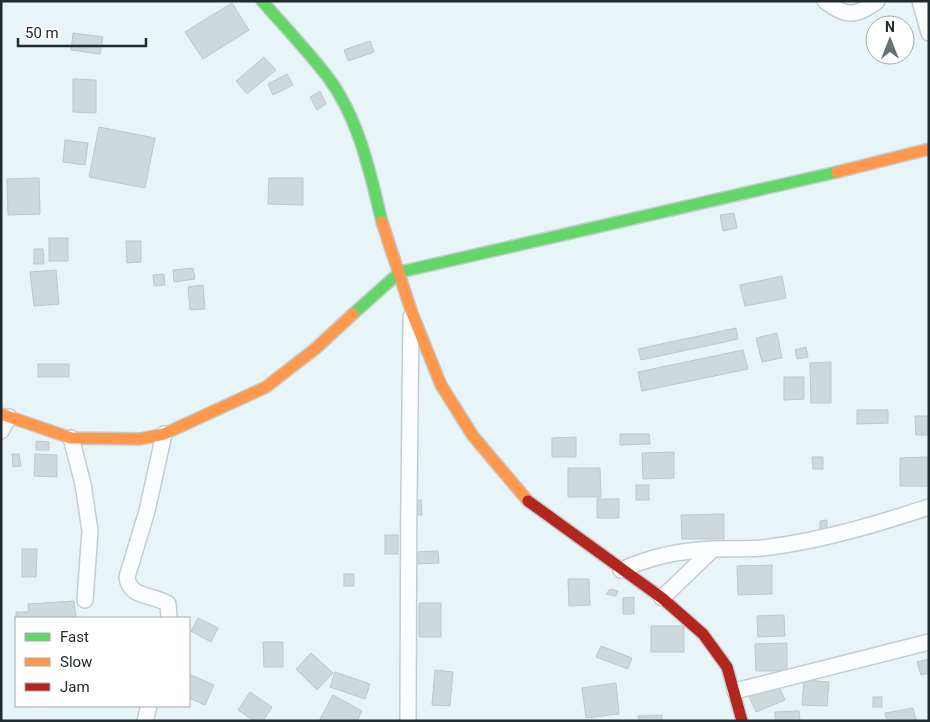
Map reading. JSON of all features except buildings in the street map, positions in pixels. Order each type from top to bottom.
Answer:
[{"type":"street","points":[[262,1],[328,77],[346,107],[367,159],[385,234],[400,272],[412,313],[441,385],[473,436],[531,506],[662,598],[703,634],[727,667],[742,721]]},
{"type":"street","points":[[825,1],[838,12],[852,14],[877,1]]},
{"type":"street","points":[[920,1],[929,33]]},
{"type":"street","points":[[1,431],[5,416],[71,438],[140,439],[164,434],[266,387],[315,349],[400,272],[920,154],[929,149]]},
{"type":"street","points":[[408,721],[409,608],[407,527],[412,313]]},
{"type":"street","points":[[164,434],[147,511],[127,577],[128,584],[132,590],[142,595],[162,600],[168,604],[169,617]]},
{"type":"street","points":[[71,438],[83,484],[90,531],[85,600]]},
{"type":"street","points":[[621,570],[653,556],[713,549],[769,548],[827,537],[885,522],[929,507]]},
{"type":"street","points":[[662,598],[713,549]]},
{"type":"street","points":[[735,691],[929,642]]},
{"type":"street","points":[[145,721],[149,707]]},
{"type":"traffic: fast","points":[[262,1],[312,57],[338,92],[362,146],[382,222]]},
{"type":"traffic: fast","points":[[353,314],[400,272],[837,172]]},
{"type":"traffic: slow","points":[[837,172],[929,149]]},
{"type":"traffic: slow","points":[[382,222],[412,313],[441,385],[473,436],[528,501]]},
{"type":"traffic: slow","points":[[1,414],[71,438],[140,439],[164,434],[266,387],[315,349],[353,314]]},
{"type":"traffic: jam","points":[[528,501],[662,598],[703,634],[727,667],[742,721]]}]
